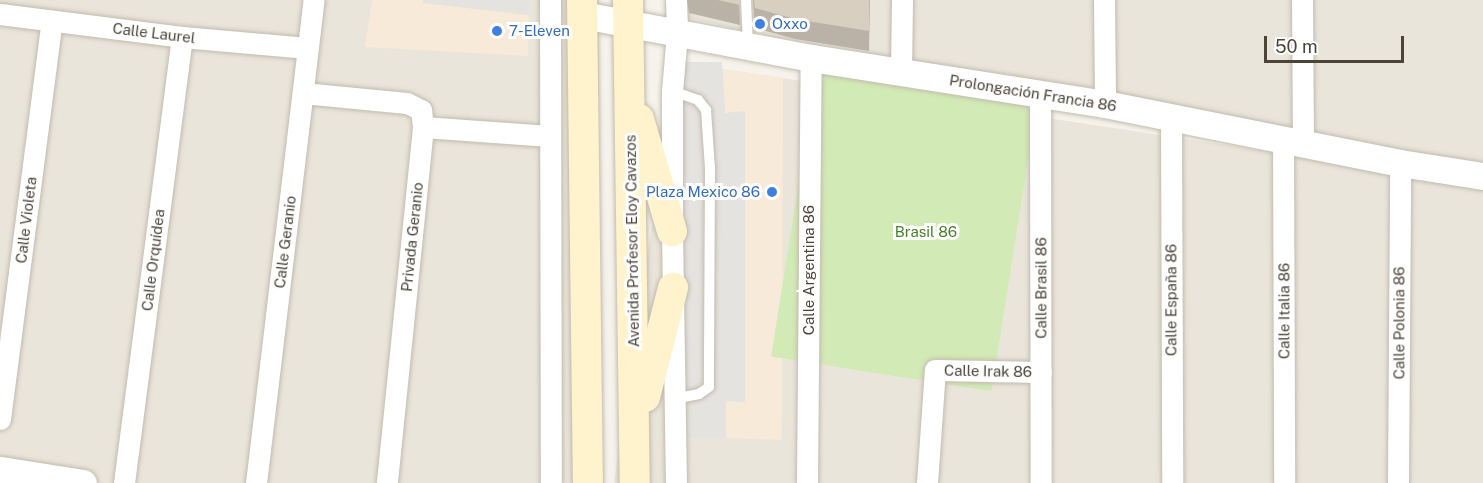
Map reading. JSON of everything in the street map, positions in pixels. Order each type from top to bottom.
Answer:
[{"type":"main road","points":[[583,8],[588,483]]},
{"type":"main road","name":"Avenida Profesor Eloy Cavazos","points":[[628,12],[634,483]]},
{"type":"main road","points":[[629,89],[672,231]]},
{"type":"main road","points":[[635,429],[673,288]]},
{"type":"street","name":"Calle Geranio","points":[[256,483],[314,0]]},
{"type":"street","points":[[550,0],[550,483]]},
{"type":"street","points":[[676,0],[677,33],[672,91],[676,483]]},
{"type":"street","points":[[901,72],[902,0]]},
{"type":"street","points":[[1104,0],[1105,104]]},
{"type":"street","name":"Calle Italia 86","points":[[1284,483],[1293,141],[1302,0]]},
{"type":"street","name":"Prolongación Francia 86","points":[[583,8],[628,12],[677,33],[811,58],[1105,104],[1400,163],[1483,176]]},
{"type":"street","name":"Calle Laurel","points":[[0,14],[182,37],[308,48]]},
{"type":"street","name":"Calle Violeta","points":[[0,419],[51,21]]},
{"type":"street","name":"Calle Orquídea","points":[[124,483],[182,37]]},
{"type":"street","name":"Calle Argentina 86","points":[[807,483],[811,58]]},
{"type":"street","points":[[303,93],[407,103],[421,110],[423,127],[550,136]]},
{"type":"street","name":"Calle Brasil 86","points":[[1040,94],[1041,483]]},
{"type":"street","name":"Calle España 86","points":[[1171,117],[1172,483]]},
{"type":"street","name":"Privada Geranio","points":[[387,483],[423,127]]},
{"type":"street","name":"Calle Polonia 86","points":[[1398,483],[1400,163]]},
{"type":"street","name":"Calle Irak 86","points":[[927,483],[935,370],[1041,372]]},
{"type":"street","points":[[8,475],[83,483]]},
{"type":"lane","points":[[746,0],[748,46]]},
{"type":"lane","points":[[672,91],[698,100],[706,110],[710,169],[709,387],[699,394],[674,399]]},
{"type":"shaded area","points":[[0,0],[599,0],[599,483],[0,483]]},
{"type":"shaded area","points":[[372,0],[423,0],[424,3],[529,15],[528,56],[365,47]]},
{"type":"shaded area","points":[[423,0],[529,0],[529,15],[423,3]]},
{"type":"shaded area","points":[[677,0],[1483,0],[1483,483],[614,483],[676,62],[1412,173],[677,16]]},
{"type":"shaded area","points":[[676,62],[722,62],[725,113],[745,111],[745,402],[726,401],[726,438],[681,438]]},
{"type":"shaded area","points":[[723,69],[783,78],[782,440],[726,438],[726,401],[745,402],[745,112],[725,113]]},
{"type":"green space","name":"Brasil 86","points":[[817,67],[1037,102],[991,391],[771,356]]},
{"type":"building","points":[[718,0],[739,0],[740,5]]},
{"type":"building","points":[[754,0],[869,0],[869,31],[795,19],[755,8]]},
{"type":"place","name":"Oxxo","points":[[760,24]]},
{"type":"place","name":"7-Eleven","points":[[497,31]]},
{"type":"place","name":"Plaza Mexico 86","points":[[772,192]]}]
